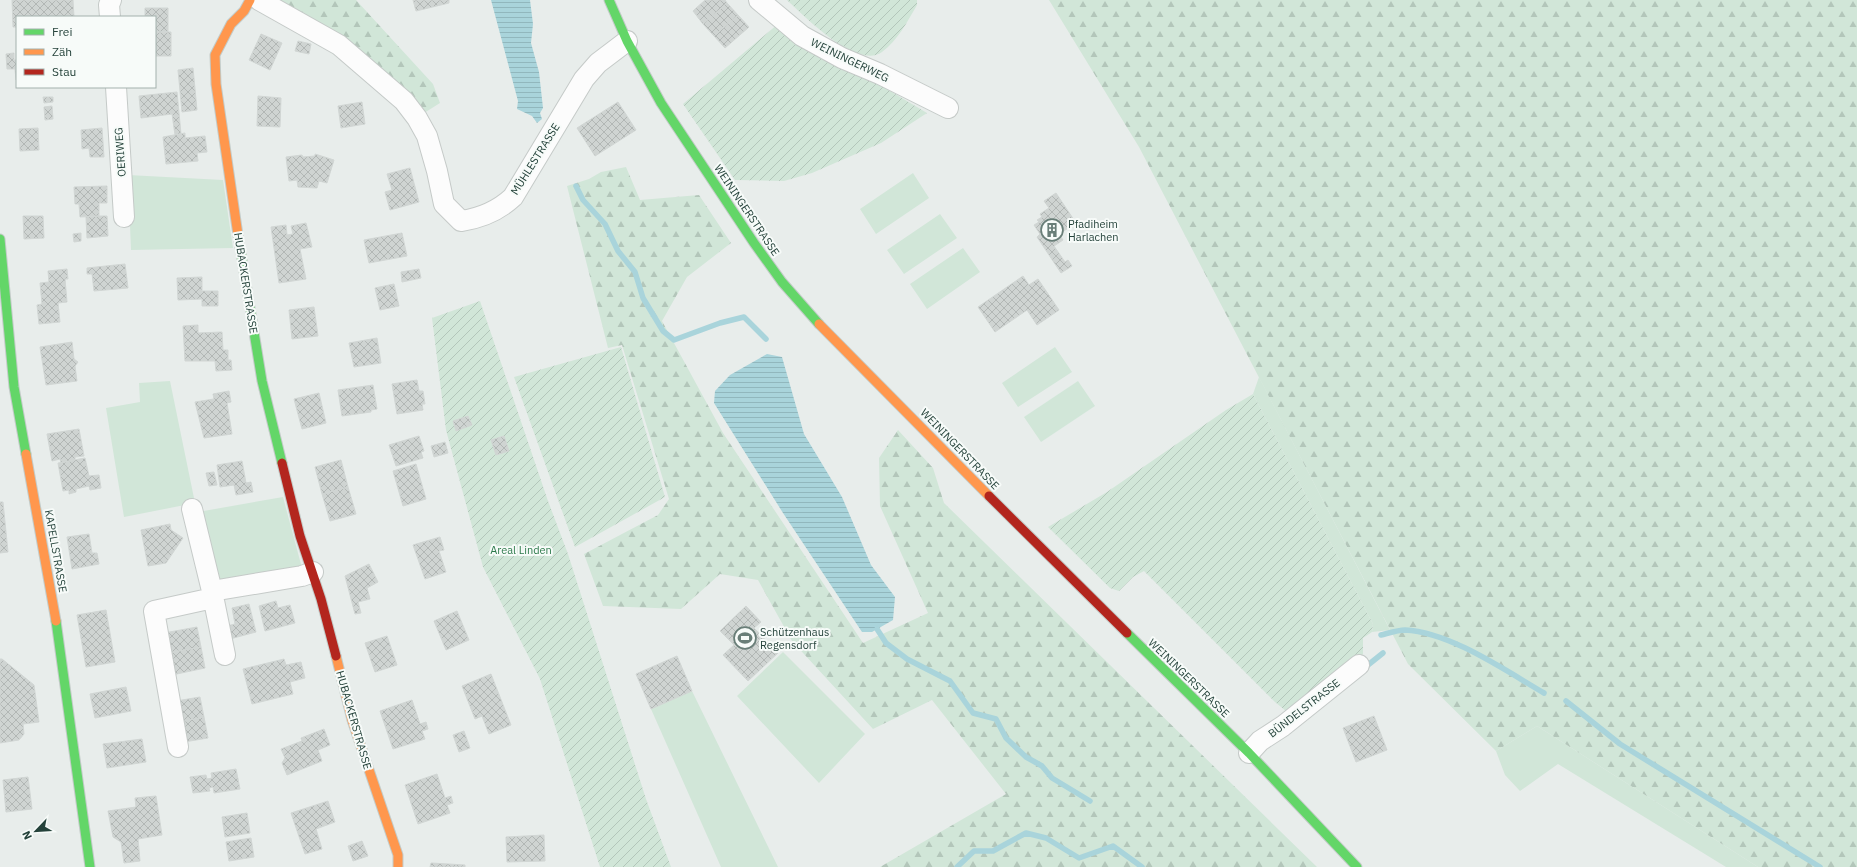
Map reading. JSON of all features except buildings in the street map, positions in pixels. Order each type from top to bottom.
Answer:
[{"type":"street","points":[[110,16],[109,5],[111,0]]},
{"type":"street","name":"HUBACKERSTRASSE","points":[[250,0],[244,11],[231,24],[215,55],[216,84],[240,251],[262,381],[300,536],[313,572],[352,720],[398,856],[398,867]]},
{"type":"street","name":"MÜHLESTRASSE","points":[[259,0],[338,45],[404,101],[417,118],[427,136],[437,171],[444,204],[461,220],[497,211],[513,196],[584,80],[598,63],[627,41]]},
{"type":"street","name":"WEININGERSTRASSE","points":[[609,0],[627,41],[661,103],[754,243],[791,292],[814,319],[1027,535],[1249,753],[1357,867]]},
{"type":"street","name":"WEININGERWEG","points":[[759,0],[802,36],[842,58],[880,74],[948,108]]},
{"type":"street","name":"OERIWEG","points":[[116,88],[124,217]]},
{"type":"street","name":"KAPELLSTRASSE","points":[[0,239],[14,387],[54,610],[90,867]]},
{"type":"street","points":[[192,509],[213,594],[225,655]]},
{"type":"street","points":[[178,747],[154,612],[213,594],[302,576],[313,572]]},
{"type":"street","name":"BÜNDELSTRASSE","points":[[1249,753],[1260,741],[1283,726],[1359,665]]},
{"type":"green space","points":[[269,0],[356,0],[433,84],[440,103],[421,115]]},
{"type":"green space","points":[[787,0],[917,0],[917,5],[893,42],[882,52],[871,56],[859,54],[845,48],[818,28]]},
{"type":"green space","points":[[1049,0],[1857,0],[1857,867],[1758,867],[1537,726],[1496,751],[1408,664],[1139,147]]},
{"type":"green space","points":[[778,24],[927,113],[881,143],[812,173],[784,181],[735,180],[683,104]]},
{"type":"green space","points":[[626,167],[640,200],[699,195],[731,243],[687,277],[662,321],[723,433],[863,643],[928,613],[880,506],[879,458],[898,430],[933,468],[944,503],[1317,867],[880,867],[1006,794],[932,700],[873,729],[792,641],[758,580],[720,574],[681,609],[603,606],[584,554],[658,515],[669,499],[622,345],[608,348],[567,186],[589,179],[601,172]]},
{"type":"green space","points":[[913,173],[929,198],[876,234],[860,209]]},
{"type":"green space","points":[[128,175],[223,180],[233,248],[131,250]]},
{"type":"green space","points":[[940,214],[957,238],[904,274],[887,250]]},
{"type":"green space","points":[[963,248],[980,272],[927,309],[910,284]]},
{"type":"green space","name":"Areal Linden","points":[[480,301],[548,501],[568,554],[646,799],[671,867],[600,867],[540,679],[483,567],[446,430],[432,318]]},
{"type":"green space","name":"Areal Linden","points":[[621,347],[665,497],[575,547],[514,377]]},
{"type":"green space","points":[[1055,347],[1072,372],[1018,407],[1002,383]]},
{"type":"green space","points":[[1259,377],[1390,630],[1372,632],[1373,624],[1253,394]]},
{"type":"green space","points":[[170,381],[195,503],[124,517],[106,408],[140,402],[139,383]]},
{"type":"green space","points":[[1078,381],[1095,406],[1041,442],[1024,417]]},
{"type":"green space","points":[[1253,394],[1373,624],[1372,632],[1363,638],[1363,654],[1296,711],[1286,711],[1275,702],[1144,571],[1133,577],[1119,591],[1110,588],[1048,527],[1107,492],[1226,410]]},
{"type":"green space","points":[[283,497],[302,568],[215,585],[198,512]]},
{"type":"green space","points":[[783,652],[865,734],[819,783],[737,696]]},
{"type":"green space","points":[[692,691],[778,867],[721,867],[651,709]]},
{"type":"green space","points":[[1537,726],[1758,867],[1726,867],[1558,764],[1520,791],[1505,775],[1496,751]]},
{"type":"water","points":[[491,0],[530,0],[533,24],[531,43],[539,72],[543,108],[540,113],[542,119],[537,123],[532,116],[517,109],[518,101]]},
{"type":"water","points":[[767,354],[782,357],[804,434],[842,497],[871,565],[895,597],[893,620],[872,632],[862,632],[783,513],[714,403],[715,391],[730,375]]},
{"type":"waterway","points":[[576,186],[583,200],[605,224],[618,251],[635,272],[643,298],[663,331],[674,340],[720,323],[744,317],[766,339]]},
{"type":"waterway","points":[[877,629],[886,643],[907,659],[950,681],[973,713],[996,719],[1006,738],[1026,757],[1042,766],[1052,778],[1090,801]]},
{"type":"waterway","points":[[1381,635],[1405,630],[1422,632],[1440,638],[1477,654],[1544,693]]},
{"type":"waterway","points":[[1363,669],[1383,653]]},
{"type":"waterway","points":[[1566,701],[1620,744],[1820,867]]},
{"type":"waterway","points":[[957,867],[974,851],[993,851],[1026,833],[1046,838],[1079,858],[1113,846],[1142,867]]},
{"type":"traffic: fast","points":[[609,0],[627,41],[661,103],[754,243],[782,282],[819,324]]},
{"type":"traffic: fast","points":[[238,235],[262,381],[282,463]]},
{"type":"traffic: fast","points":[[0,239],[14,387],[26,454]]},
{"type":"traffic: fast","points":[[56,621],[90,867]]},
{"type":"traffic: fast","points":[[1127,633],[1249,753],[1357,867]]},
{"type":"traffic: slow","points":[[238,235],[216,84],[215,55],[231,24],[244,11],[250,0]]},
{"type":"traffic: slow","points":[[819,324],[989,496]]},
{"type":"traffic: slow","points":[[26,454],[56,621]]},
{"type":"traffic: slow","points":[[336,656],[352,720],[398,855],[398,867]]},
{"type":"traffic: jam","points":[[282,463],[300,536],[321,599],[336,656]]},
{"type":"traffic: jam","points":[[989,496],[1127,633]]},
{"type":"place","name":"Pfadiheim Harlachen","points":[[1052,230]]},
{"type":"place","name":"Schützenhaus Regensdorf","points":[[745,638]]}]
